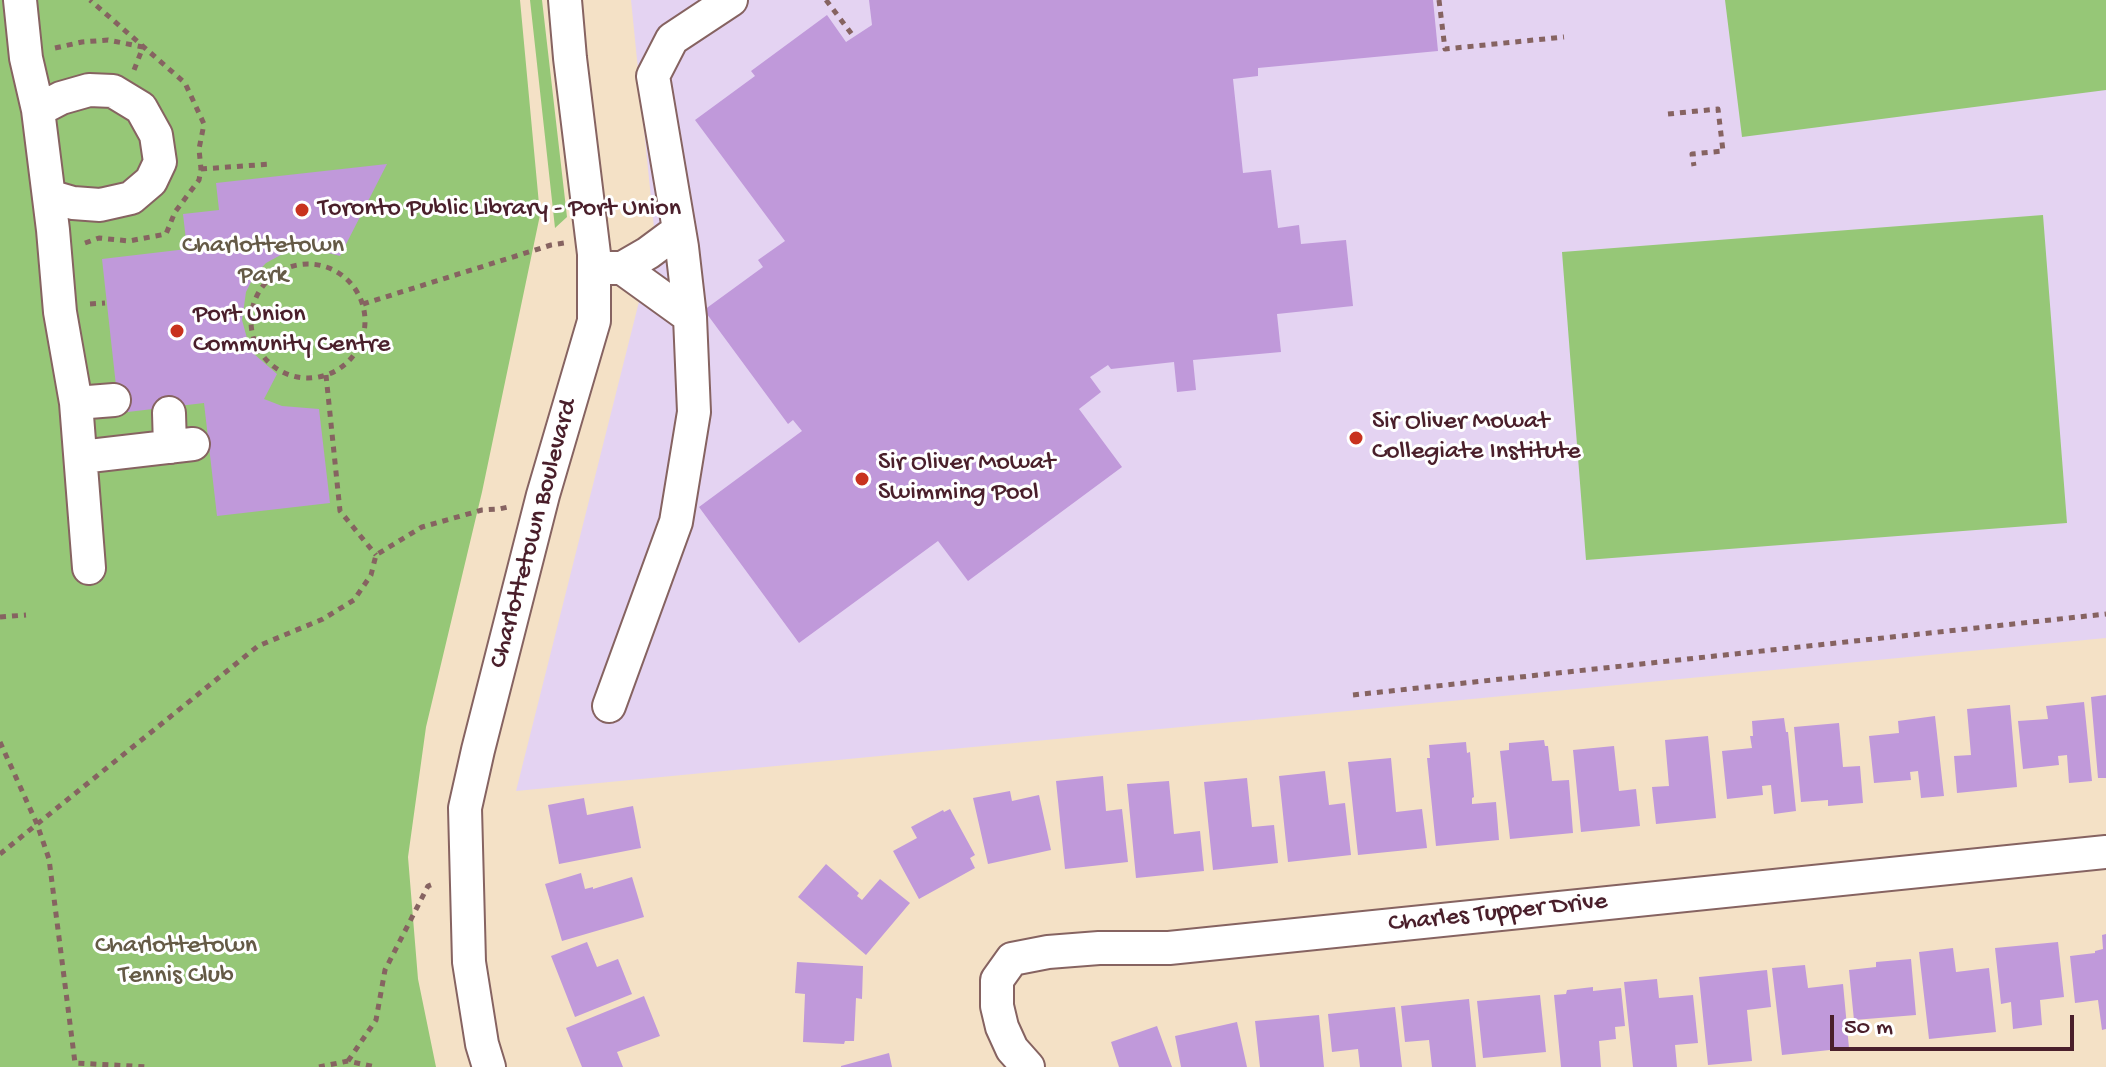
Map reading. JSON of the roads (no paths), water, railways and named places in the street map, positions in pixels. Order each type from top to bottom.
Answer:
[{"type":"street","points":[[20,0],[26,58],[38,110],[60,312],[76,403],[89,568]]},
{"type":"street","name":"Charlottetown Boulevard","points":[[489,1067],[482,1044],[469,962],[465,808],[543,495],[594,321],[603,258],[570,58],[565,0]]},
{"type":"street","points":[[609,706],[676,522],[694,412],[690,317],[653,76],[672,39],[731,0]]},
{"type":"street","points":[[38,110],[61,98],[89,90],[113,91],[141,108],[156,135],[160,162],[151,181],[131,198],[100,205],[73,203],[49,196]]},
{"type":"street","points":[[603,258],[648,253],[679,230]]},
{"type":"street","points":[[603,258],[690,317]]},
{"type":"street","points":[[76,403],[114,400]]},
{"type":"street","points":[[81,457],[182,446],[169,413]]},
{"type":"street","name":"Charles Tupper Drive","points":[[1028,1067],[1012,1049],[1002,1027],[997,1006],[997,980],[1012,959],[1036,954],[1099,948],[1169,948],[2106,852]]},
{"type":"place","name":"Toronto Public Library - Port Union","points":[[302,210]]},
{"type":"place","name":"Port Union Community Centre","points":[[177,331]]},
{"type":"place","name":"Sir Oliver Mowat Collegiate Institute","points":[[1356,438]]},
{"type":"place","name":"Sir Oliver Mowat Swimming Pool","points":[[862,479]]},
{"type":"park label","name":"Charlottetown Park","points":[[263,262]]},
{"type":"park label","name":"Charlottetown Tennis Club","points":[[176,962]]}]
